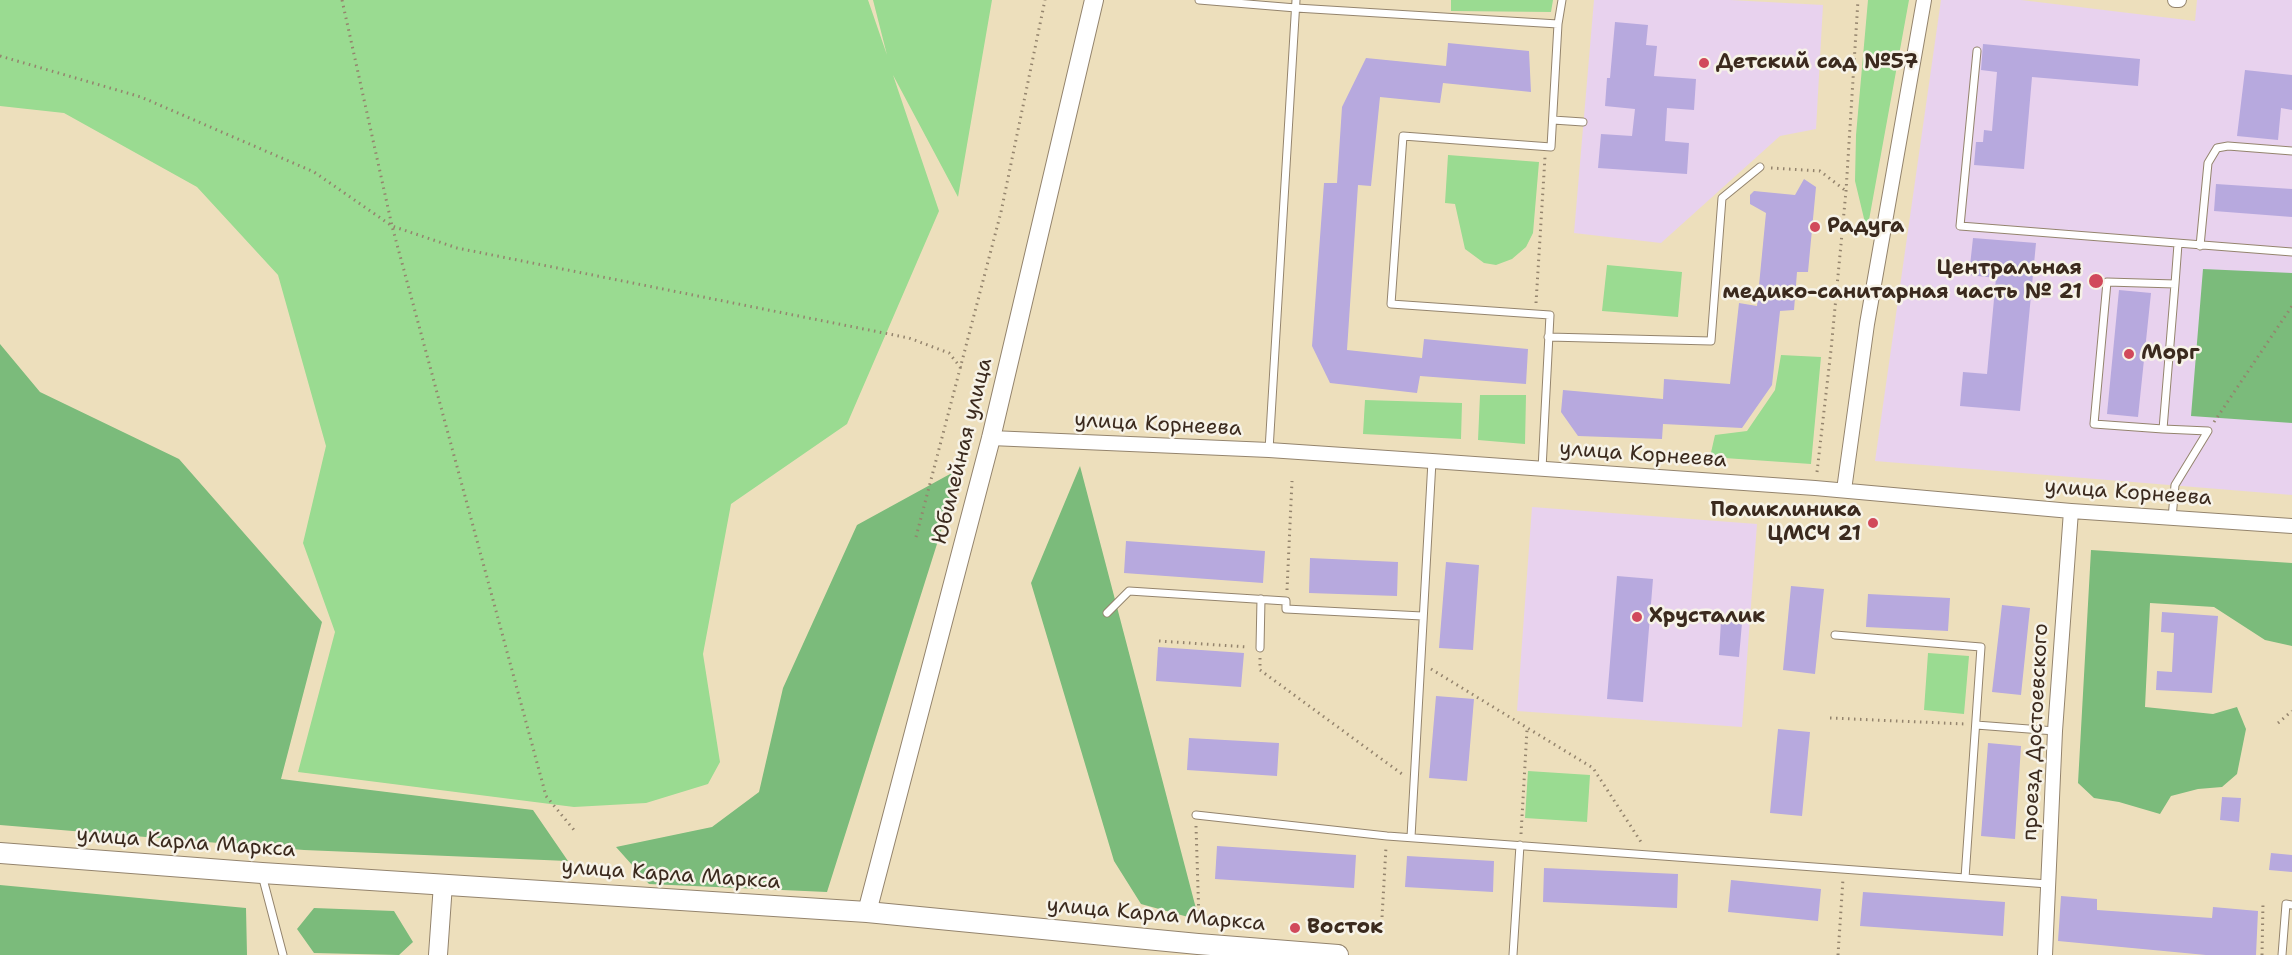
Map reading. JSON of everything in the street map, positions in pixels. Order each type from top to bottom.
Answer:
[{"type":"main road","name":"улица Карла Маркса","points":[[0,853],[262,873],[867,912],[1200,950],[1338,955]]},
{"type":"street","name":"Юбилейная улица","points":[[867,912],[991,438],[1094,0]]},
{"type":"street","points":[[1844,490],[1869,313],[1924,0]]},
{"type":"street","name":"улица Корнеева","points":[[991,438],[1269,450],[1432,461],[1844,490],[2072,511],[2292,526]]},
{"type":"street","name":"проезд Достоевского","points":[[2045,955],[2055,730],[2072,511]]},
{"type":"street","points":[[438,955],[443,884]]},
{"type":"lane","points":[[1199,0],[1558,24]]},
{"type":"lane","points":[[1269,450],[1296,0]]},
{"type":"lane","points":[[1542,469],[1550,315],[1391,304],[1402,136],[1551,147],[1558,24],[1562,0]]},
{"type":"lane","points":[[1977,51],[1960,226],[2292,252]]},
{"type":"lane","points":[[1553,120],[1583,122]]},
{"type":"lane","points":[[2200,246],[2208,163],[2217,148],[2228,146],[2292,152]]},
{"type":"lane","points":[[1548,337],[1711,342],[1722,198],[1760,167]]},
{"type":"lane","points":[[2163,429],[2178,244]]},
{"type":"lane","points":[[2172,518],[2175,485],[2208,431],[2094,424],[2107,282],[2175,284]]},
{"type":"lane","points":[[1412,837],[1413,783],[1432,461]]},
{"type":"lane","points":[[1107,613],[1129,591],[1286,601],[1286,609],[1422,616]]},
{"type":"lane","points":[[1260,648],[1261,599]]},
{"type":"lane","points":[[1835,635],[1981,646],[1965,878]]},
{"type":"lane","points":[[1976,725],[2055,730]]},
{"type":"lane","points":[[1196,815],[1387,836],[2048,884]]},
{"type":"lane","points":[[1513,955],[1520,845]]},
{"type":"lane","points":[[262,873],[283,955]]},
{"type":"lane","points":[[2282,955],[2286,904],[2292,905]]},
{"type":"path","points":[[342,0],[392,226],[546,796],[574,830]]},
{"type":"path","points":[[916,537],[1001,212],[1045,0]]},
{"type":"path","points":[[1816,474],[1831,350],[1846,191],[1858,0]]},
{"type":"path","points":[[0,56],[141,97],[314,172],[392,226],[457,248],[909,338],[949,353],[961,368]]},
{"type":"path","points":[[1535,314],[1545,147]]},
{"type":"path","points":[[1760,167],[1820,171],[1846,191]]},
{"type":"path","points":[[2208,431],[2292,306]]},
{"type":"path","points":[[1286,601],[1292,481]]},
{"type":"path","points":[[1159,641],[1260,648],[1260,670],[1413,783]]},
{"type":"path","points":[[1420,662],[1527,730],[1593,768],[1649,854]]},
{"type":"path","points":[[2278,723],[2292,711]]},
{"type":"path","points":[[1830,718],[1976,725]]},
{"type":"path","points":[[1520,845],[1527,730]]},
{"type":"path","points":[[1196,815],[1199,920]]},
{"type":"path","points":[[1381,935],[1387,836]]},
{"type":"path","points":[[1838,955],[1844,869]]},
{"type":"path","points":[[2262,955],[2264,903]]},
{"type":"shaded area","name":"Детский сад №57","points":[[1594,0],[1730,0],[1823,5],[1816,129],[1780,136],[1661,243],[1574,233]]},
{"type":"shaded area","name":"Центральная медико-санитарная часть № 21","points":[[1941,0],[2021,0],[2195,21],[2197,0],[2292,0],[2292,495],[1875,461]]},
{"type":"shaded area","name":"Хрусталик","points":[[1532,507],[1757,524],[1742,727],[1517,711]]},
{"type":"green space","points":[[0,0],[868,0],[887,55],[873,0],[992,0],[958,197],[893,75],[939,211],[847,424],[731,504],[703,654],[720,762],[708,784],[646,803],[574,807],[298,772],[335,632],[303,543],[326,446],[278,275],[197,187],[64,113],[0,106]]},
{"type":"green space","points":[[1451,0],[1553,0],[1551,12],[1451,11]]},
{"type":"green space","points":[[1868,0],[1909,0],[1867,231],[1855,181],[1856,135]]},
{"type":"green space","points":[[1448,155],[1539,162],[1533,233],[1526,247],[1512,259],[1496,265],[1484,263],[1465,249],[1455,204],[1445,203]]},
{"type":"green space","points":[[1607,265],[1682,272],[1678,317],[1602,311]]},
{"type":"green space","points":[[2203,269],[2292,273],[2292,423],[2191,416]]},
{"type":"green space","points":[[0,344],[40,392],[179,459],[322,622],[281,779],[533,810],[568,861],[304,850],[0,825]]},
{"type":"green space","points":[[1781,355],[1821,357],[1811,464],[1710,457],[1715,435],[1747,431],[1775,390]]},
{"type":"green space","points":[[1480,395],[1526,395],[1525,444],[1478,440]]},
{"type":"green space","points":[[1365,400],[1462,403],[1461,439],[1363,434]]},
{"type":"green space","points":[[1080,466],[1199,920],[1141,904],[1114,861],[1031,583]]},
{"type":"green space","points":[[961,468],[827,892],[649,884],[616,847],[712,827],[759,792],[783,688],[857,525]]},
{"type":"green space","points":[[2091,550],[2292,563],[2292,646],[2265,640],[2214,607],[2150,603],[2145,707],[2213,714],[2237,707],[2246,729],[2237,774],[2222,787],[2198,789],[2171,796],[2160,814],[2119,802],[2094,798],[2078,783]]},
{"type":"green space","points":[[1928,653],[1969,656],[1964,714],[1924,710]]},
{"type":"green space","points":[[1528,771],[1590,775],[1587,822],[1525,818]]},
{"type":"green space","points":[[0,885],[246,908],[247,955],[0,955]]},
{"type":"green space","points":[[314,908],[394,911],[413,942],[399,955],[314,953],[297,929]]},
{"type":"building","points":[[1615,22],[1648,25],[1646,45],[1657,46],[1654,76],[1696,79],[1694,110],[1667,108],[1665,141],[1689,143],[1687,174],[1598,168],[1601,134],[1632,136],[1635,109],[1605,106]]},
{"type":"building","points":[[1448,43],[1529,51],[1531,92],[1443,83],[1440,103],[1380,97],[1371,186],[1358,185],[1347,350],[1422,358],[1424,339],[1528,349],[1526,384],[1420,376],[1417,393],[1330,383],[1312,346],[1324,183],[1337,183],[1342,107],[1366,58],[1446,66]]},
{"type":"building","points":[[1983,44],[2140,59],[2138,86],[2032,77],[2024,169],[1974,165],[1976,142],[1983,142],[1984,130],[1992,131],[1997,72],[1981,70]]},
{"type":"building","points":[[2245,70],[2292,75],[2292,110],[2281,108],[2278,140],[2237,136]]},
{"type":"building","points":[[1804,179],[1816,187],[1808,272],[1797,272],[1794,310],[1780,311],[1772,385],[1742,428],[1663,424],[1662,439],[1578,436],[1561,412],[1563,390],[1663,399],[1664,379],[1730,384],[1739,303],[1757,306],[1766,213],[1750,204],[1750,195],[1754,191],[1795,195]]},
{"type":"building","points":[[2216,184],[2292,189],[2292,217],[2214,211]]},
{"type":"building","points":[[1973,238],[2036,243],[2020,411],[1960,406],[1963,372],[1987,374],[1996,278],[1969,275]]},
{"type":"building","name":"Морг","points":[[2119,290],[2151,293],[2138,417],[2107,414]]},
{"type":"building","points":[[1126,541],[1265,551],[1263,583],[1124,573]]},
{"type":"building","points":[[1310,558],[1398,562],[1397,596],[1309,593]]},
{"type":"building","points":[[1446,562],[1479,565],[1473,650],[1439,648]]},
{"type":"building","points":[[1617,576],[1653,579],[1643,702],[1607,699]]},
{"type":"building","points":[[1791,586],[1824,589],[1815,674],[1783,670]]},
{"type":"building","points":[[1868,594],[1950,598],[1948,631],[1866,627]]},
{"type":"building","points":[[2002,605],[2030,608],[2021,695],[1992,692]]},
{"type":"building","points":[[2162,612],[2218,616],[2212,693],[2156,690],[2157,671],[2172,672],[2174,633],[2161,632]]},
{"type":"building","points":[[1721,621],[1742,623],[1739,657],[1719,655]]},
{"type":"building","points":[[1158,647],[1244,653],[1241,687],[1156,681]]},
{"type":"building","points":[[1436,696],[1474,699],[1467,781],[1429,778]]},
{"type":"building","points":[[1778,729],[1810,732],[1802,816],[1770,813]]},
{"type":"building","points":[[1189,738],[1279,743],[1277,776],[1187,770]]},
{"type":"building","points":[[1988,743],[2021,746],[2015,839],[1981,836]]},
{"type":"building","points":[[2222,797],[2241,798],[2239,822],[2220,820]]},
{"type":"building","points":[[1217,846],[1356,855],[1354,888],[1215,879]]},
{"type":"building","points":[[2271,853],[2292,855],[2292,872],[2269,870]]},
{"type":"building","points":[[1407,856],[1494,861],[1493,892],[1405,887]]},
{"type":"building","points":[[1544,868],[1678,874],[1677,908],[1543,902]]},
{"type":"building","points":[[1731,880],[1821,889],[1818,921],[1728,912]]},
{"type":"building","points":[[1863,892],[2005,902],[2003,936],[1860,926]]},
{"type":"building","points":[[2061,896],[2097,899],[2097,910],[2212,918],[2213,907],[2258,911],[2256,955],[2206,955],[2058,941]]},
{"type":"place","name":"Детский сад №57","points":[[1704,63]]},
{"type":"place","name":"Радуга","points":[[1815,227]]},
{"type":"place","name":"Центральная медико-санитарная часть № 21","points":[[2096,281]]},
{"type":"place","name":"Морг","points":[[2129,354]]},
{"type":"place","name":"Поликлиника ЦМСЧ 21","points":[[1873,523]]},
{"type":"place","name":"Хрусталик","points":[[1637,617]]},
{"type":"place","name":"Восток","points":[[1295,928]]}]
